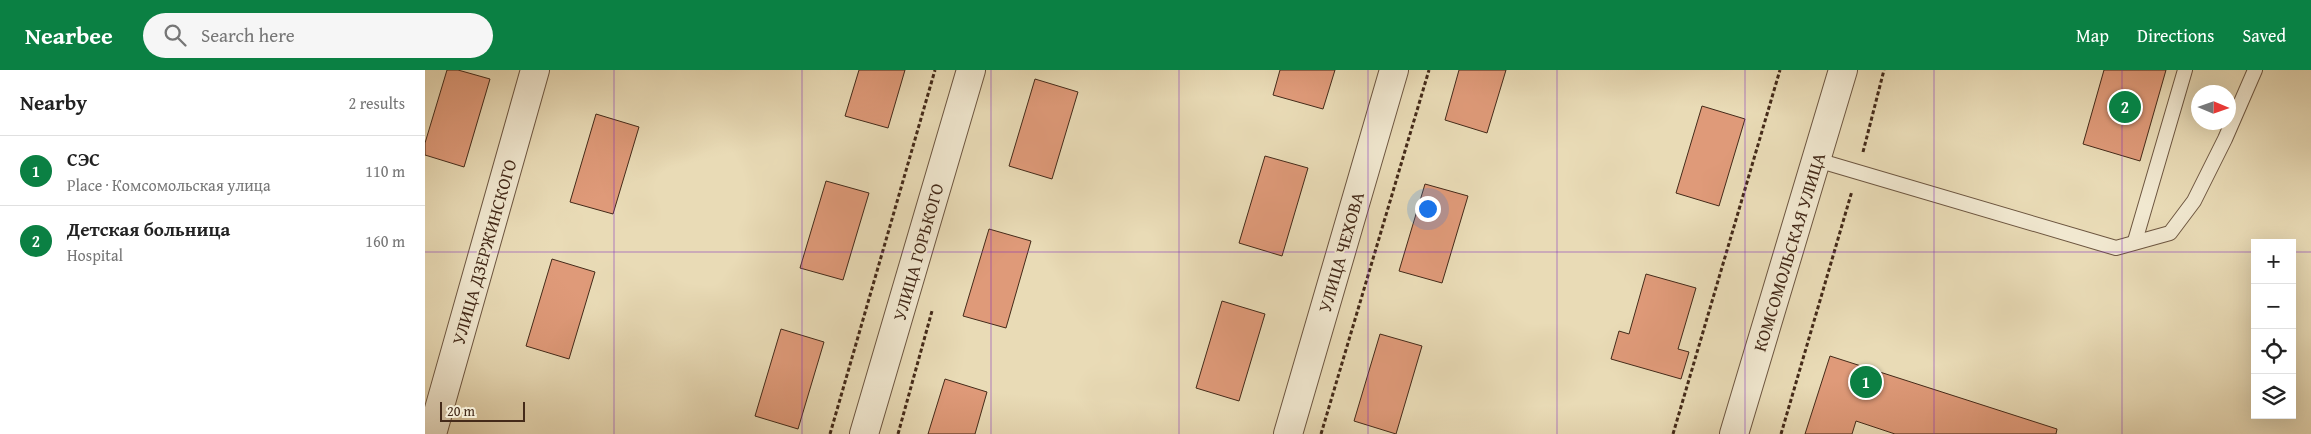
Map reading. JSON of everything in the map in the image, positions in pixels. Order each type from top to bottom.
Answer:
[{"type":"street","name":"УЛИЦА ДЗЕРЖИНСКОГО","points":[[432,434],[535,70]]},
{"type":"street","name":"УЛИЦА ГОРЬКОГО","points":[[864,434],[971,70]]},
{"type":"street","name":"УЛИЦА ЧЕХОВА","points":[[1289,434],[1394,70]]},
{"type":"street","name":"КОМСОМОЛЬСКАЯ УЛИЦА","points":[[1734,434],[1843,70]]},
{"type":"lane","points":[[2135,241],[2185,70]]},
{"type":"lane","points":[[1817,160],[2116,248],[2135,241],[2170,233],[2194,201],[2225,139],[2255,70]]},
{"type":"path","points":[[831,434],[935,70]]},
{"type":"path","points":[[1321,434],[1429,70]]},
{"type":"path","points":[[1673,434],[1780,70]]},
{"type":"path","points":[[1781,434],[1857,173],[1884,70]]},
{"type":"building","points":[[447,70],[458,70],[490,79],[464,167],[425,155],[425,143]]},
{"type":"building","points":[[859,70],[905,70],[888,128],[845,116]]},
{"type":"building","points":[[1280,70],[1335,70],[1323,109],[1273,95]]},
{"type":"building","points":[[1459,70],[1506,70],[1487,133],[1445,120]]},
{"type":"building","points":[[2104,70],[2166,70],[2140,161],[2083,144]]},
{"type":"building","points":[[1035,79],[1078,92],[1052,179],[1009,166]]},
{"type":"building","points":[[1702,106],[1745,119],[1719,206],[1676,193]]},
{"type":"building","points":[[596,114],[639,127],[613,214],[570,202]]},
{"type":"building","points":[[1265,156],[1308,168],[1282,256],[1239,243]]},
{"type":"building","points":[[826,181],[869,193],[843,280],[800,268]]},
{"type":"building","points":[[1425,184],[1468,196],[1442,283],[1399,271]]},
{"type":"building","points":[[989,229],[1031,241],[1006,328],[963,316]]},
{"type":"building","points":[[552,259],[595,272],[569,359],[526,346]]},
{"type":"building","points":[[1646,274],[1696,288],[1678,349],[1689,352],[1681,379],[1611,359],[1619,331],[1629,334]]},
{"type":"building","points":[[1222,301],[1265,314],[1239,401],[1196,388]]},
{"type":"building","points":[[781,329],[824,342],[798,429],[755,416]]},
{"type":"building","points":[[1380,334],[1422,346],[1396,434],[1354,421]]},
{"type":"building","points":[[1830,356],[2057,429],[2056,434],[1895,434],[1856,421],[1852,434],[1805,434]]},
{"type":"building","points":[[945,379],[987,392],[975,434],[928,434]]},
{"type":"place","name":"Детская больница","points":[[2125,107]]},
{"type":"place","name":"СЭС","points":[[1866,382]]}]
